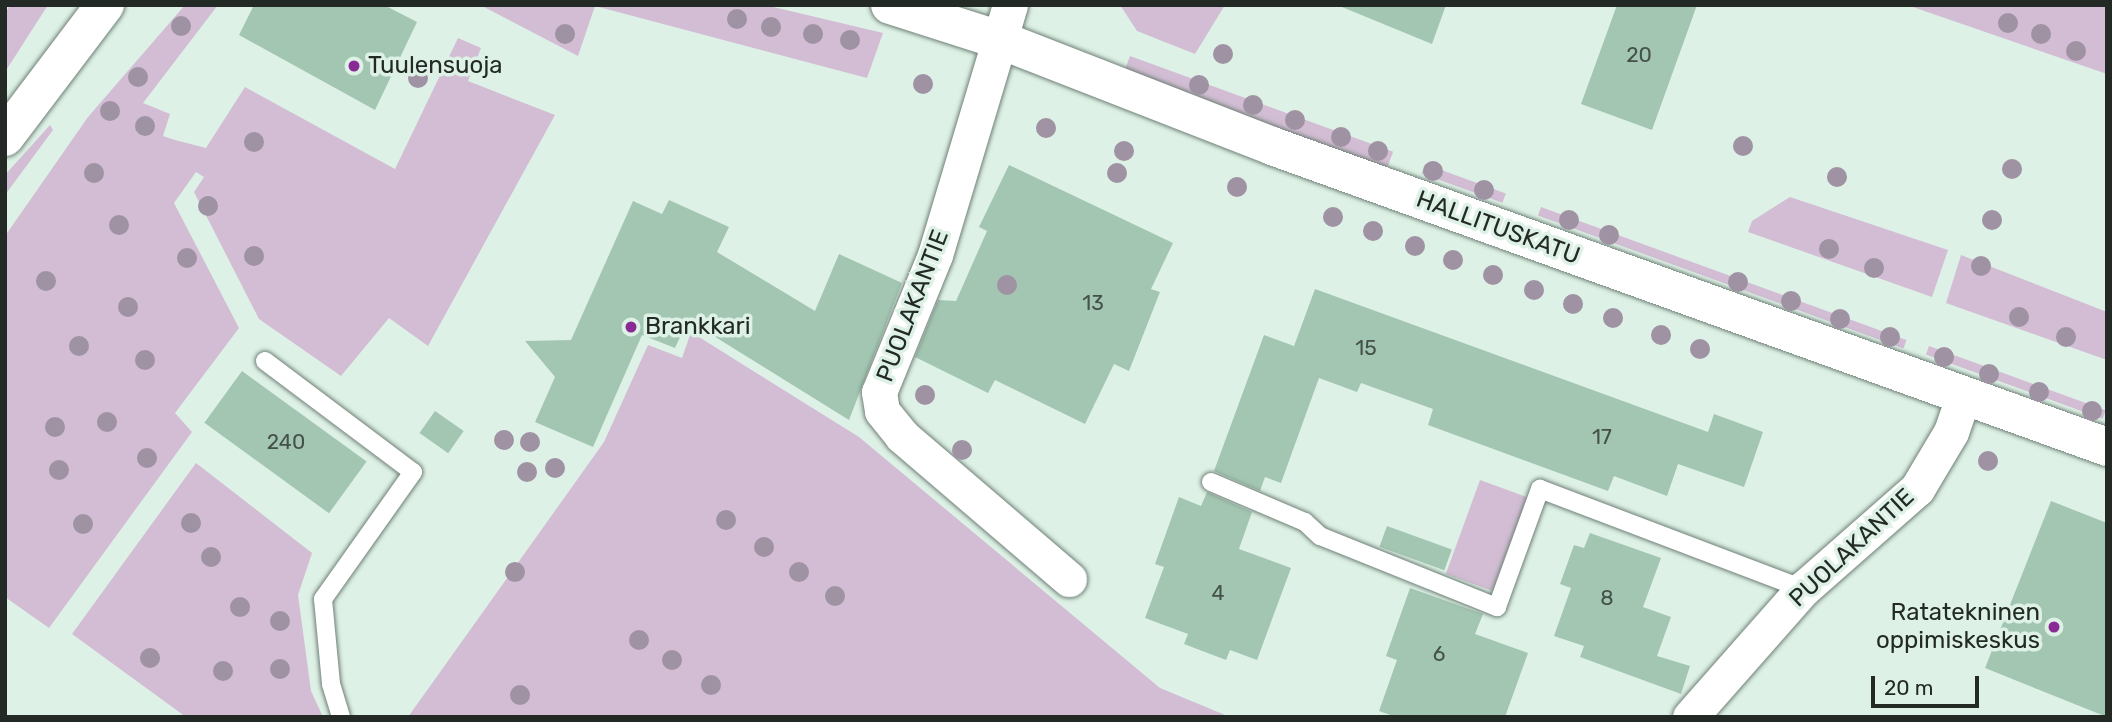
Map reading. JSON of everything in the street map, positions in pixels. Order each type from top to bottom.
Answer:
[{"type":"street","points":[[5,118],[71,5]]},
{"type":"street","points":[[5,137],[105,5]]},
{"type":"street","name":"HALLITUSKATU","points":[[890,5],[1007,23],[1963,397],[2107,447]]},
{"type":"street","name":"PUOLAKANTIE","points":[[1007,23],[935,255],[879,392],[882,411],[902,436],[1069,579]]},
{"type":"street","name":"PUOLAKANTIE","points":[[1690,717],[1803,589],[1917,489],[1963,397]]},
{"type":"lane","points":[[265,361],[412,472],[323,599],[331,684],[341,717]]},
{"type":"lane","points":[[1211,482],[1305,522],[1320,536],[1497,607],[1540,489],[1803,589]]},
{"type":"shaded area","points":[[10,5],[48,5],[5,72],[5,14]]},
{"type":"shaded area","points":[[185,5],[218,5],[143,103],[170,114],[163,136],[175,140],[206,148],[245,87],[395,169],[458,38],[481,48],[468,81],[555,115],[428,346],[389,318],[341,376],[259,319],[194,192],[204,177],[196,172],[174,203],[239,328],[175,413],[192,432],[49,628],[5,597],[5,236],[88,117]]},
{"type":"shaded area","points":[[480,5],[765,5],[883,33],[867,78],[595,6],[578,56]]},
{"type":"shaded area","points":[[1120,5],[1225,5],[1195,54],[1137,31]]},
{"type":"shaded area","points":[[1907,5],[2107,5],[2107,74]]},
{"type":"shaded area","points":[[1130,56],[1393,152],[1387,170],[1124,74]]},
{"type":"shaded area","points":[[50,125],[53,130],[5,195],[5,175]]},
{"type":"shaded area","points":[[1425,164],[1506,193],[1502,203],[1422,173]]},
{"type":"shaded area","points":[[1790,197],[1948,250],[1932,297],[1748,232],[1752,221]]},
{"type":"shaded area","points":[[1541,207],[1907,340],[1903,349],[1538,215]]},
{"type":"shaded area","points":[[1961,255],[2107,312],[2107,360],[1946,303]]},
{"type":"shaded area","points":[[691,332],[859,437],[1160,688],[1230,717],[408,717],[604,442],[648,345],[682,358]]},
{"type":"shaded area","points":[[1929,346],[2106,410],[2103,419],[1926,354]]},
{"type":"shaded area","points":[[196,463],[312,553],[298,595],[311,691],[323,717],[186,717],[72,634]]},
{"type":"shaded area","points":[[1480,480],[1527,497],[1493,591],[1446,574]]},
{"type":"building","name":"Tuulensuoja","points":[[254,5],[384,5],[417,22],[375,110],[239,35]]},
{"type":"building","points":[[1337,5],[1446,5],[1432,44]]},
{"type":"building","points":[[1617,5],[1697,5],[1652,130],[1581,104]]},
{"type":"building","points":[[1009,165],[1173,243],[1151,289],[1160,292],[1129,371],[1114,364],[1085,424],[995,380],[988,393],[915,357],[938,300],[956,301],[987,231],[979,227]]},
{"type":"building","points":[[669,200],[729,227],[717,252],[815,311],[839,254],[902,283],[849,420],[688,320],[675,348],[642,335],[593,447],[535,422],[555,377],[525,341],[571,340],[633,201],[662,214]]},
{"type":"building","points":[[1315,289],[1708,432],[1714,414],[1763,432],[1744,487],[1678,464],[1667,496],[1614,476],[1608,491],[1428,425],[1433,409],[1361,383],[1357,392],[1319,378],[1281,483],[1265,477],[1260,491],[1214,471],[1264,335],[1294,346]]},
{"type":"building","points":[[242,371],[367,462],[329,513],[204,423]]},
{"type":"building","points":[[435,411],[464,431],[448,453],[420,433]]},
{"type":"building","points":[[1207,492],[1252,512],[1239,549],[1291,568],[1257,660],[1230,650],[1226,660],[1184,644],[1188,634],[1145,618],[1164,567],[1155,564],[1179,497],[1201,506]]},
{"type":"building","name":"Ratatekninen oppimiskeskus","points":[[2051,501],[2107,523],[2107,717],[1985,668]]},
{"type":"building","points":[[1387,526],[1452,550],[1444,570],[1379,547]]},
{"type":"building","points":[[1590,533],[1661,558],[1643,607],[1671,617],[1657,656],[1690,666],[1681,694],[1580,657],[1584,646],[1554,636],[1571,588],[1560,584],[1574,545],[1584,548]]},
{"type":"building","points":[[1410,588],[1483,614],[1475,634],[1528,653],[1505,717],[1396,717],[1379,711],[1397,660],[1386,656]]},
{"type":"place","name":"Tuulensuoja","points":[[354,66]]},
{"type":"place","name":"Brankkari","points":[[631,327]]},
{"type":"place","name":"Ratatekninen oppimiskeskus","points":[[2054,627]]}]
